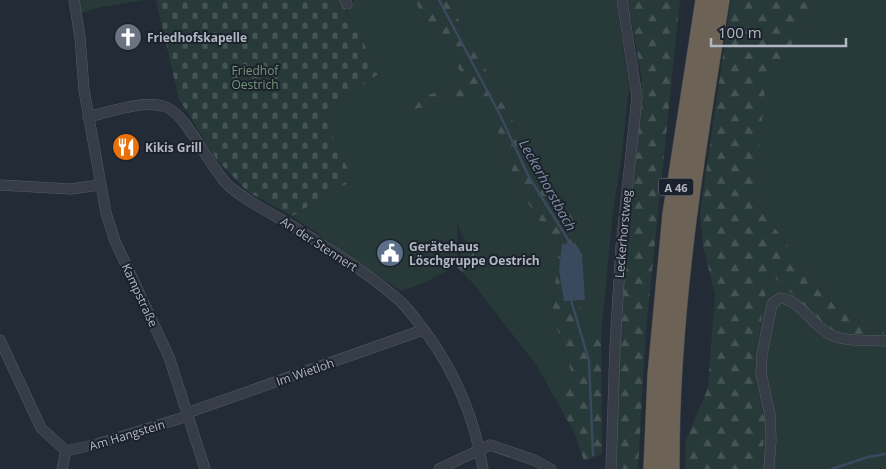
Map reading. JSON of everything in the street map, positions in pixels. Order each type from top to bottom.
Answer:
[{"type":"highway","name":"A 46","points":[[653,469],[657,375],[672,214],[705,0]]},
{"type":"highway","name":"A 46","points":[[670,469],[672,371],[681,281],[694,174],[720,0]]},
{"type":"highway","points":[[694,174],[696,264]]},
{"type":"highway","points":[[670,469],[680,426]]},
{"type":"street","name":"Kampstraße","points":[[74,0],[88,117],[106,213],[115,241],[169,357],[205,469]]},
{"type":"street","name":"Leckerhorstweg","points":[[611,469],[620,264],[637,97],[622,0]]},
{"type":"street","name":"An der Stennert","points":[[88,117],[154,104],[166,107],[178,115],[228,184],[248,200],[319,243],[385,289],[402,304],[438,349],[458,385],[480,450],[483,469]]},
{"type":"street","points":[[0,185],[71,188],[100,185]]},
{"type":"street","points":[[769,469],[770,415],[761,373],[762,354],[772,304],[780,298],[791,301],[832,336],[847,339],[886,341]]},
{"type":"street","name":"Im Wietloh","points":[[187,415],[424,330]]},
{"type":"street","points":[[0,340],[41,428],[66,451],[62,469]]},
{"type":"street","name":"Am Hangstein","points":[[66,451],[98,444],[187,415]]},
{"type":"street","points":[[439,469],[490,445],[534,460],[551,469]]},
{"type":"green space","points":[[75,0],[146,0],[101,7],[78,14]]},
{"type":"green space","name":"Friedhof Oestrich","points":[[156,0],[342,0],[347,13],[380,73],[322,113],[353,180],[292,216],[248,192],[217,160],[179,99]]},
{"type":"green space","points":[[354,0],[414,0],[467,80],[414,101],[412,110],[478,93],[504,143],[516,185],[559,249],[552,313],[574,380],[556,400],[537,366],[471,281],[474,254],[457,223],[458,247],[456,266],[424,283],[401,291],[292,216],[353,180],[322,113],[380,73],[347,13]]},
{"type":"green space","points":[[414,0],[448,0],[534,160],[565,198],[577,230],[582,337],[601,337],[602,454],[584,461],[574,432],[556,400],[574,380],[552,313],[559,249],[516,185],[504,143],[478,94],[411,110],[414,101],[466,80]]},
{"type":"green space","points":[[448,0],[616,0],[629,87],[622,154],[613,211],[601,337],[582,338],[577,230],[565,198],[534,160]]},
{"type":"green space","points":[[628,0],[680,0],[646,330],[638,469],[615,469],[621,293],[635,169],[642,81]]},
{"type":"green space","points":[[731,0],[814,0],[797,36],[765,90],[754,200],[838,309],[861,323],[884,332],[883,338],[855,336],[829,329],[769,272],[753,373],[766,424],[760,469],[685,469],[686,440],[708,388],[715,295],[703,246],[700,213]]},
{"type":"green space","points":[[814,0],[886,0],[886,469],[760,469],[766,424],[753,373],[769,272],[829,329],[884,332],[861,323],[838,309],[754,200],[765,90],[797,36]]},
{"type":"green space","points":[[456,222],[474,254],[471,281],[456,266],[466,244]]},
{"type":"water","points":[[575,243],[582,254],[585,300],[564,301],[559,270],[562,244]]},
{"type":"waterway","name":"Leckerhorstbach","points":[[439,0],[501,117],[528,175],[569,244]]},
{"type":"waterway","name":"Leckerhorstbach","points":[[571,300],[589,361],[593,455]]},
{"type":"waterway","name":"Leckerhorstbach","points":[[832,469],[868,457],[886,454]]},
{"type":"place","name":"Friedhofskapelle","points":[[128,37]]},
{"type":"place","name":"Kikis Grill","points":[[126,147]]},
{"type":"place","name":"Gerätehaus Löschgruppe Oestrich","points":[[390,253]]}]
